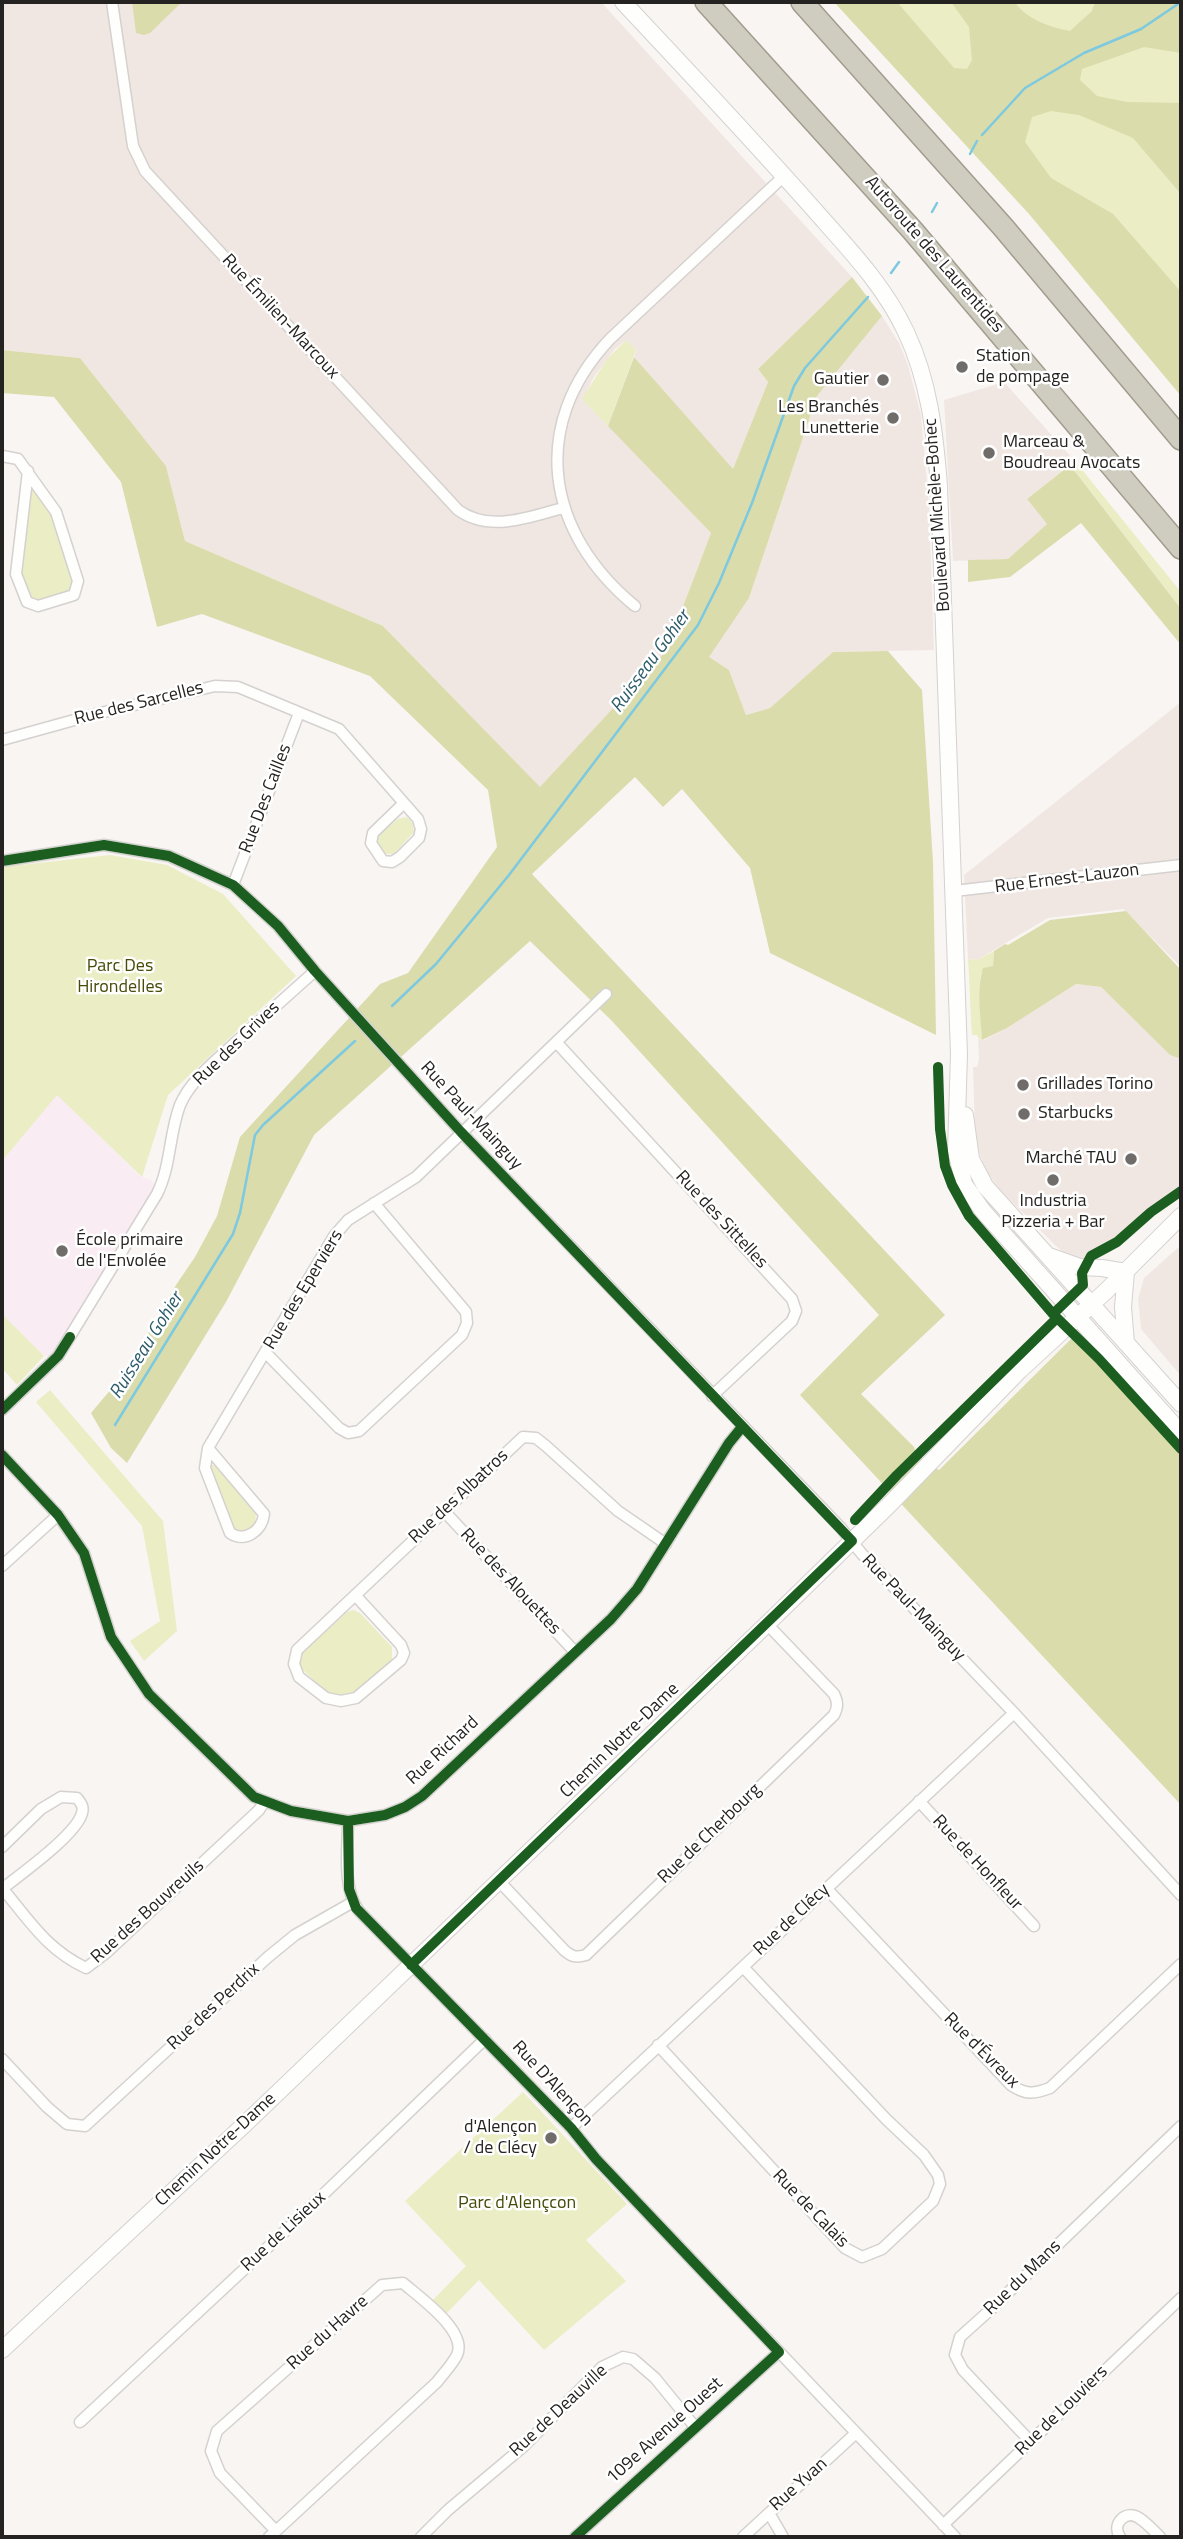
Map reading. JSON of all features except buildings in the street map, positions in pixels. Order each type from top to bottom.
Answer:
[{"type":"highway","name":"Autoroute des Laurentides","points":[[706,2],[913,231],[1181,548]]},
{"type":"highway","points":[[802,2],[1003,227],[1181,439]]},
{"type":"street","name":"Rue Émilien-Marcoux","points":[[112,2],[133,146],[138,161],[151,178],[458,510],[473,519],[489,523],[564,508]]},
{"type":"street","name":"Boulevard Michèle-Bohec","points":[[623,2],[856,258],[890,302],[914,350],[928,393],[941,512],[958,1054],[956,1152],[964,1184],[983,1211],[1181,1433]]},
{"type":"street","points":[[635,606],[615,589],[590,560],[571,529],[564,508],[558,466],[561,427],[567,404],[590,360],[784,176]]},
{"type":"street","points":[[2,456],[18,459],[28,471],[56,512],[78,581],[75,595],[38,606],[27,602],[16,574],[28,471]]},
{"type":"street","name":"Rue des Sarcelles","points":[[2,740],[215,685],[238,687],[339,729],[404,803],[418,819],[421,829],[419,838],[400,857],[391,862],[383,861],[371,843],[373,833],[404,803]]},
{"type":"street","name":"Rue Des Cailles","points":[[233,885],[299,713]]},
{"type":"street","name":"Rue Paul-Mainguy","points":[[2,861],[104,845],[169,856],[233,885],[278,926],[315,971],[461,1132],[852,1541],[1181,1895]]},
{"type":"street","name":"Rue Ernest-Lauzon","points":[[954,891],[1181,865]]},
{"type":"street","name":"Rue des Grives","points":[[2,1409],[58,1356],[157,1194],[166,1173],[173,1128],[181,1103],[191,1087],[210,1066],[315,971]]},
{"type":"street","name":"Rue des Eperviers","points":[[208,1448],[334,1236],[348,1220],[416,1177],[606,995]]},
{"type":"street","name":"Rue des Sittelles","points":[[557,1043],[792,1299],[796,1311],[792,1321],[712,1396]]},
{"type":"street","name":"Boulevard Michèle-Bohec","points":[[958,1054],[967,1138],[977,1172],[991,1195],[1181,1404]]},
{"type":"street","points":[[265,1353],[339,1428],[348,1433],[359,1431],[462,1335],[467,1323],[466,1312],[374,1203]]},
{"type":"street","name":"Chemin Notre-Dame","points":[[2,2350],[245,2124],[767,1624],[1019,1371],[1126,1272],[1181,1216]]},
{"type":"street","points":[[1044,1254],[1080,1267],[1126,1272],[1123,1307],[1126,1343]]},
{"type":"street","name":"Rue Richard","points":[[2,1455],[58,1515],[84,1553],[111,1637],[149,1694],[244,1788],[264,1802],[306,1815],[348,1821],[384,1815],[405,1807],[422,1796],[611,1619],[637,1589],[729,1443],[742,1427]]},
{"type":"street","name":"Rue des Albatros","points":[[355,1595],[401,1645],[404,1653],[401,1660],[356,1698],[341,1701],[326,1698],[299,1677],[294,1664],[297,1650],[355,1595],[444,1511],[523,1437],[536,1438],[618,1511],[666,1544]]},
{"type":"street","points":[[208,1448],[264,1514],[262,1525],[248,1537],[237,1538],[230,1533],[205,1468],[208,1448]]},
{"type":"street","name":"Rue des Alouettes","points":[[444,1511],[575,1652]]},
{"type":"street","points":[[2,1566],[58,1515]]},
{"type":"street","name":"Rue de Cherbourg","points":[[499,1881],[564,1950],[572,1956],[586,1955],[837,1709],[838,1701],[834,1694],[767,1624]]},
{"type":"street","name":"Rue de Clécy","points":[[571,2128],[1014,1713]]},
{"type":"street","points":[[2,1847],[41,1809],[61,1797],[77,1798],[83,1807],[82,1816],[66,1836],[2,1888]]},
{"type":"street","name":"Rue de Honfleur","points":[[919,1801],[1034,1926]]},
{"type":"street","name":"Rue des Bouvreuils","points":[[2,1888],[43,1938],[65,1958],[86,1968],[117,1943],[259,1810],[264,1802]]},
{"type":"street","points":[[348,1821],[348,1883],[353,1902]]},
{"type":"street","name":"Rue d'Évreux","points":[[826,1888],[1011,2085],[1021,2092],[1032,2094],[1050,2088],[1181,1964]]},
{"type":"street","name":"Rue D'Alençon","points":[[353,1902],[571,2128],[596,2159],[955,2537]]},
{"type":"street","name":"Rue des Perdrix","points":[[2,2059],[47,2107],[67,2124],[85,2126],[268,1957],[295,1935],[353,1902]]},
{"type":"street","name":"Rue de Calais","points":[[658,2046],[845,2248],[862,2257],[882,2249],[907,2226],[933,2201],[940,2184],[938,2175],[924,2155],[886,2119],[743,1967]]},
{"type":"street","name":"Rue de Lisieux","points":[[80,2422],[281,2235],[485,2039]]},
{"type":"street","name":"Rue du Mans","points":[[1030,2441],[963,2370],[955,2355],[960,2337],[1181,2126]]},
{"type":"street","name":"Rue du Havre","points":[[402,2283],[437,2312],[455,2333],[459,2343],[458,2354],[437,2382],[273,2534],[220,2473],[211,2451],[217,2431],[382,2285],[402,2283]]},
{"type":"street","name":"Rue de Louviers","points":[[943,2525],[1181,2298]]},
{"type":"street","name":"109e Avenue Ouest","points":[[575,2537],[779,2352]]},
{"type":"street","name":"Rue de Deauville","points":[[421,2537],[448,2510],[524,2446],[602,2367],[623,2357],[633,2359],[655,2378],[695,2427]]},
{"type":"street","name":"Rue Yvan","points":[[743,2537],[856,2433]]},
{"type":"street","points":[[769,2513],[783,2537]]},
{"type":"street","points":[[1120,2537],[1116,2533],[1117,2525],[1122,2518],[1130,2515],[1138,2516],[1160,2537]]},
{"type":"shaded area","points":[[2,2],[601,2],[852,277],[758,369],[768,382],[733,470],[634,357],[636,350],[625,341],[615,349],[594,377],[583,399],[711,533],[666,651],[540,788],[383,626],[185,541],[166,466],[80,358],[2,350]]},
{"type":"shaded area","points":[[882,316],[899,343],[908,365],[921,415],[929,505],[934,650],[833,652],[770,708],[746,715],[729,670],[708,657],[749,598],[817,396]]},
{"type":"shaded area","points":[[1004,382],[1075,461],[1027,499],[1047,524],[1008,559],[953,561],[944,400]]},
{"type":"shaded area","points":[[1181,702],[1181,967],[1123,909],[1048,918],[977,960],[968,959],[964,875]]},
{"type":"shaded area","points":[[1076,984],[1101,987],[1170,1055],[1181,1059],[1181,1187],[1151,1208],[1114,1241],[1094,1250],[1085,1259],[1063,1252],[1001,1191],[987,1172],[977,1147],[975,1133],[973,1067],[977,1067],[979,1059],[978,1039],[984,1040],[1007,1028]]},
{"type":"shaded area","name":"École primaire de l'Envolée","points":[[57,1094],[141,1177],[151,1180],[159,1191],[58,1356],[44,1356],[2,1314],[2,1161]]},
{"type":"shaded area","points":[[1181,1245],[1181,1376],[1141,1329],[1138,1299],[1144,1278]]},
{"type":"green space","points":[[132,2],[182,2],[150,33],[144,35],[136,33]]},
{"type":"green space","points":[[834,2],[897,2],[954,68],[967,69],[972,60],[969,27],[951,2],[1015,2],[1025,13],[1047,25],[1070,31],[1092,11],[1095,2],[1181,2],[1181,53],[1144,47],[1082,69],[1080,80],[1097,96],[1127,102],[1181,103],[1181,194],[1133,138],[1079,115],[1051,111],[1032,117],[1025,142],[1051,178],[1113,214],[1181,292],[1181,396],[1029,214]]},
{"type":"green space","points":[[872,2],[1181,2],[1181,375]]},
{"type":"green space","points":[[852,277],[882,316],[817,396],[749,598],[709,657],[729,670],[746,715],[770,708],[833,652],[888,651],[922,690],[933,862],[936,1035],[770,953],[750,868],[682,789],[663,807],[635,777],[532,874],[945,1315],[861,1394],[914,1447],[916,1454],[939,1470],[1073,1337],[1181,1455],[1181,1805],[800,1395],[879,1315],[612,1021],[530,941],[314,1135],[226,1302],[127,1463],[111,1448],[91,1413],[128,1369],[195,1257],[217,1216],[240,1137],[380,984],[408,973],[497,847],[488,790],[370,676],[202,614],[157,627],[121,482],[54,397],[2,393],[2,350],[80,358],[166,466],[185,541],[383,626],[540,787],[666,651],[711,533],[608,426],[634,357],[733,469],[768,382],[758,369]]},
{"type":"green space","points":[[626,340],[636,350],[608,426],[582,399],[607,359]]},
{"type":"green space","points":[[1075,461],[1181,592],[1181,609],[1070,465]]},
{"type":"green space","points":[[1070,465],[1181,609],[1181,645],[1081,523],[1010,577],[968,582],[968,560],[1008,559],[1047,524],[1027,499]]},
{"type":"green space","points":[[28,471],[56,512],[78,581],[74,595],[38,606],[27,602],[16,574]]},
{"type":"green space","points":[[407,817],[413,824],[414,832],[394,854],[385,854],[376,845],[376,837],[398,819]]},
{"type":"green space","name":"Parc Des Hirondelles","points":[[110,855],[167,865],[223,894],[296,976],[168,1095],[142,1177],[57,1095],[2,1161],[2,867]]},
{"type":"green space","points":[[1126,911],[1181,970],[1181,1059],[1170,1055],[1101,987],[1076,984],[1007,1028],[982,1040],[979,1003],[981,976],[983,968],[993,966],[994,951],[1050,920]]},
{"type":"green space","points":[[994,951],[993,966],[981,973],[982,1040],[977,1035],[972,1035],[968,959],[977,960]]},
{"type":"green space","points":[[2,1314],[44,1356],[17,1385],[2,1368]]},
{"type":"green space","points":[[50,1390],[163,1521],[177,1631],[144,1661],[130,1641],[160,1621],[142,1526],[36,1402]]},
{"type":"green space","points":[[211,1465],[214,1465],[256,1513],[255,1524],[246,1532],[237,1532],[234,1527]]},
{"type":"green space","points":[[354,1610],[392,1647],[392,1660],[358,1692],[344,1696],[329,1695],[301,1668],[300,1658],[302,1653],[347,1612]]},
{"type":"green space","name":"Parc d'Alençcon","points":[[523,2092],[627,2204],[586,2240],[626,2281],[544,2350],[479,2280],[444,2316],[430,2303],[466,2266],[405,2201]]},
{"type":"waterway","name":"Ruisseau Gohier","points":[[982,135],[1025,88],[1084,53],[1141,29],[1181,2]]},
{"type":"waterway","name":"Ruisseau Gohier","points":[[970,154],[977,141]]},
{"type":"waterway","name":"Ruisseau Gohier","points":[[932,212],[937,203]]},
{"type":"waterway","name":"Ruisseau Gohier","points":[[891,273],[899,262]]},
{"type":"waterway","name":"Ruisseau Gohier","points":[[392,1006],[436,964],[509,875],[698,625],[719,583],[752,503],[794,386],[805,368],[868,297]]},
{"type":"waterway","name":"Ruisseau Gohier","points":[[115,1425],[233,1234],[240,1213],[255,1135],[355,1041]]},
{"type":"cycle path","points":[[2,861],[104,845],[169,856],[233,885],[278,926],[315,971],[461,1132],[852,1541],[411,1965]]},
{"type":"cycle path","points":[[938,1067],[940,1129],[945,1166],[969,1216],[1053,1314],[1099,1359],[1181,1449]]},
{"type":"cycle path","points":[[1053,1314],[1083,1285],[1082,1273],[1091,1256],[1117,1242],[1151,1212],[1181,1191]]},
{"type":"cycle path","points":[[855,1520],[897,1475],[1057,1318]]},
{"type":"cycle path","points":[[2,1410],[58,1356],[70,1337]]},
{"type":"cycle path","points":[[2,1455],[58,1515],[84,1553],[111,1637],[149,1694],[254,1797],[291,1811],[348,1821],[385,1815],[422,1796],[611,1619],[637,1589],[729,1443],[742,1427]]},
{"type":"cycle path","points":[[348,1821],[349,1889],[356,1908],[571,2128],[596,2159],[779,2352],[575,2537]]},
{"type":"place","name":"Station de pompage","points":[[962,367]]},
{"type":"place","name":"Gautier","points":[[883,380]]},
{"type":"place","name":"Les Branchés Lunetterie","points":[[893,418]]},
{"type":"place","name":"Marceau & Boudreau Avocats","points":[[989,453]]},
{"type":"place","name":"Grillades Torino","points":[[1023,1085]]},
{"type":"place","name":"Starbucks","points":[[1024,1114]]},
{"type":"place","name":"Marché TAU","points":[[1131,1159]]},
{"type":"place","name":"Industria Pizzeria + Bar","points":[[1053,1180]]},
{"type":"place","name":"École primaire de l'Envolée","points":[[62,1251]]},
{"type":"place","name":"d'Alençon / de Clécy","points":[[551,2138]]}]
